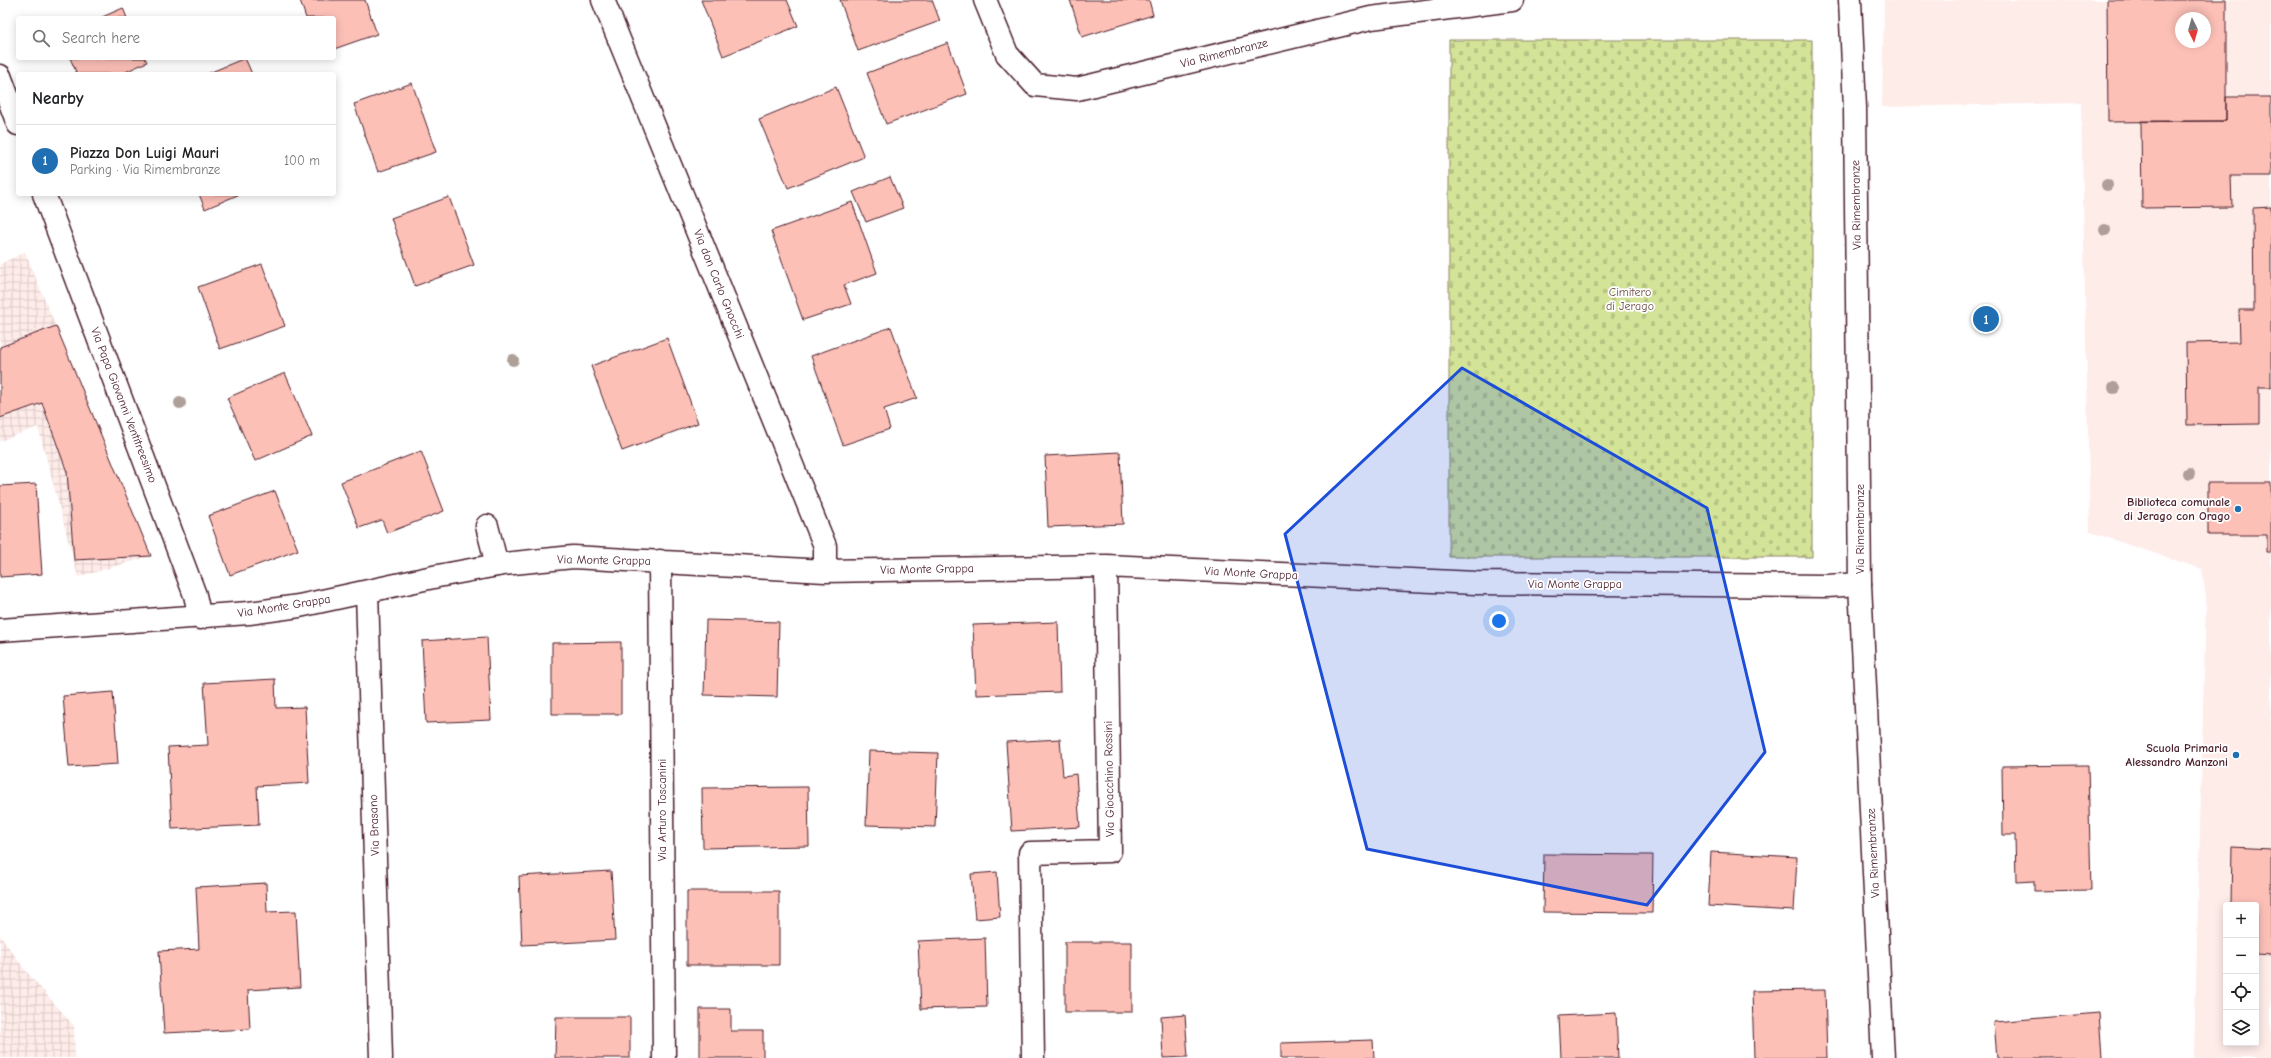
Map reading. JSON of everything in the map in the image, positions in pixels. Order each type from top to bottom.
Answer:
[{"type":"street","name":"Via don Carlo Gnocchi","points":[[603,0],[825,546],[825,571]]},
{"type":"street","name":"Via Rimembranze","points":[[985,0],[1007,54],[1035,85],[1077,89],[1371,18],[1512,0]]},
{"type":"street","name":"Via Rimembranze","points":[[1850,0],[1855,108],[1860,584],[1883,1058]]},
{"type":"street","points":[[0,76],[16,119]]},
{"type":"street","name":"Via Papa Giovanni Ventitreesimo","points":[[45,196],[195,595],[200,618]]},
{"type":"street","points":[[487,526],[497,565]]},
{"type":"street","name":"Via Monte Grappa","points":[[0,630],[200,618],[299,606],[497,565],[573,557],[825,571],[1106,566],[1476,583],[1827,586],[1860,584]]},
{"type":"street","name":"Via Arturo Toscanini","points":[[660,561],[664,1058]]},
{"type":"street","name":"Via Gioacchino Rossini","points":[[1033,1058],[1030,853],[1110,851],[1106,566]]},
{"type":"street","name":"Via Brasano","points":[[367,592],[381,1058]]},
{"type":"highlighted area","points":[[1462,368],[1707,508],[1765,752],[1647,905],[1367,849],[1285,534]]},
{"type":"shaded area","points":[[1884,0],[2271,0],[2271,1058],[2194,1058],[2206,598],[2202,569],[2090,532],[2081,103],[1882,107]]},
{"type":"shaded area","points":[[25,252],[151,556],[78,577],[38,427],[0,441],[0,264]]},
{"type":"shaded area","points":[[0,935],[25,970],[74,1026],[75,1058],[0,1058]]},
{"type":"green space","name":"Cimitero di Jerago","points":[[1449,40],[1812,40],[1812,557],[1449,557]]},
{"type":"building","points":[[300,0],[365,0],[377,34],[336,48],[336,16],[305,16]]},
{"type":"building","points":[[701,0],[787,0],[798,26],[723,56]]},
{"type":"building","points":[[840,0],[932,0],[940,21],[858,51]]},
{"type":"building","points":[[1070,0],[1149,0],[1153,15],[1082,37]]},
{"type":"building","points":[[2107,0],[2226,0],[2226,121],[2108,122]]},
{"type":"building","points":[[123,8],[126,16],[105,16]]},
{"type":"building","points":[[948,43],[967,94],[886,124],[867,73]]},
{"type":"building","points":[[71,60],[146,60],[147,62],[125,72],[76,72]]},
{"type":"building","points":[[240,60],[246,60],[251,72],[211,72]]},
{"type":"building","points":[[412,83],[436,152],[378,172],[354,104]]},
{"type":"building","points":[[836,87],[864,157],[788,188],[759,119]]},
{"type":"building","points":[[2226,97],[2271,97],[2271,176],[2231,176],[2232,207],[2142,208],[2141,121],[2226,121]]},
{"type":"building","points":[[890,177],[903,208],[866,222],[853,192]]},
{"type":"building","points":[[200,196],[235,196],[205,209]]},
{"type":"building","points":[[449,197],[474,265],[415,286],[391,218]]},
{"type":"building","points":[[852,202],[877,273],[844,285],[851,304],[803,320],[771,231]]},
{"type":"building","points":[[2271,207],[2271,387],[2259,387],[2259,424],[2187,425],[2186,343],[2240,342],[2239,310],[2254,310],[2253,208]]},
{"type":"building","points":[[262,264],[285,326],[220,349],[198,287]]},
{"type":"building","points":[[56,326],[151,556],[74,560],[67,472],[42,403],[0,418],[0,347]]},
{"type":"building","points":[[891,327],[917,398],[884,409],[890,429],[843,445],[811,356]]},
{"type":"building","points":[[667,338],[698,423],[622,451],[591,366]]},
{"type":"building","points":[[285,373],[312,436],[255,461],[227,398]]},
{"type":"building","points":[[421,451],[444,511],[387,533],[382,520],[359,528],[341,482]]},
{"type":"building","points":[[1120,452],[1123,524],[1048,527],[1045,456]]},
{"type":"building","points":[[2208,483],[2271,483],[2271,552],[2267,552],[2267,535],[2208,535]]},
{"type":"building","points":[[36,484],[42,574],[0,577],[0,486]]},
{"type":"building","points":[[275,491],[298,550],[230,575],[208,516]]},
{"type":"building","points":[[706,620],[779,622],[777,697],[704,695]]},
{"type":"building","points":[[1058,622],[1060,692],[976,695],[973,625]]},
{"type":"building","points":[[487,637],[491,720],[426,723],[422,641]]},
{"type":"building","points":[[621,642],[621,714],[552,714],[552,643]]},
{"type":"building","points":[[275,679],[276,708],[305,707],[309,783],[257,786],[259,825],[172,829],[168,747],[208,745],[204,683]]},
{"type":"building","points":[[113,692],[118,764],[69,767],[63,696]]},
{"type":"building","points":[[1060,739],[1063,776],[1076,774],[1080,827],[1012,831],[1006,742]]},
{"type":"building","points":[[869,751],[938,753],[935,827],[866,825]]},
{"type":"building","points":[[2088,765],[2091,890],[2034,891],[2034,881],[2016,882],[2015,835],[2003,835],[2002,766]]},
{"type":"building","points":[[808,787],[809,846],[703,848],[702,788]]},
{"type":"building","points":[[2232,847],[2271,849],[2271,955],[2259,954],[2259,902],[2231,902]]},
{"type":"building","points":[[1711,852],[1797,857],[1794,911],[1708,906]]},
{"type":"building","points":[[1544,854],[1653,855],[1652,913],[1543,912]]},
{"type":"building","points":[[611,871],[615,940],[522,945],[519,876]]},
{"type":"building","points":[[997,872],[1000,917],[975,919],[971,874]]},
{"type":"building","points":[[266,883],[267,912],[296,911],[300,987],[248,990],[250,1029],[164,1033],[159,951],[199,949],[196,887]]},
{"type":"building","points":[[687,891],[779,891],[779,965],[687,965]]},
{"type":"building","points":[[985,938],[987,1007],[921,1009],[918,941]]},
{"type":"building","points":[[1065,942],[1132,942],[1132,1012],[1065,1012]]},
{"type":"building","points":[[1825,990],[1827,1058],[1754,1058],[1752,991]]},
{"type":"building","points":[[700,1009],[731,1009],[731,1031],[763,1031],[763,1058],[700,1058]]},
{"type":"building","points":[[1616,1013],[1618,1058],[1561,1058],[1559,1016]]},
{"type":"building","points":[[2099,1013],[2102,1058],[1997,1058],[1994,1022]]},
{"type":"building","points":[[1185,1015],[1188,1057],[1163,1058],[1161,1017]]},
{"type":"building","points":[[556,1017],[630,1017],[630,1058],[555,1058]]},
{"type":"building","points":[[1373,1040],[1374,1058],[1281,1058],[1281,1043]]},
{"type":"place","name":"Piazza Don Luigi Mauri","points":[[1986,319]]},
{"type":"place","name":"Biblioteca comunale di Jerago con Orago","points":[[2238,509]]},
{"type":"place","name":"Scuola Primaria Alessandro Manzoni","points":[[2236,755]]}]
